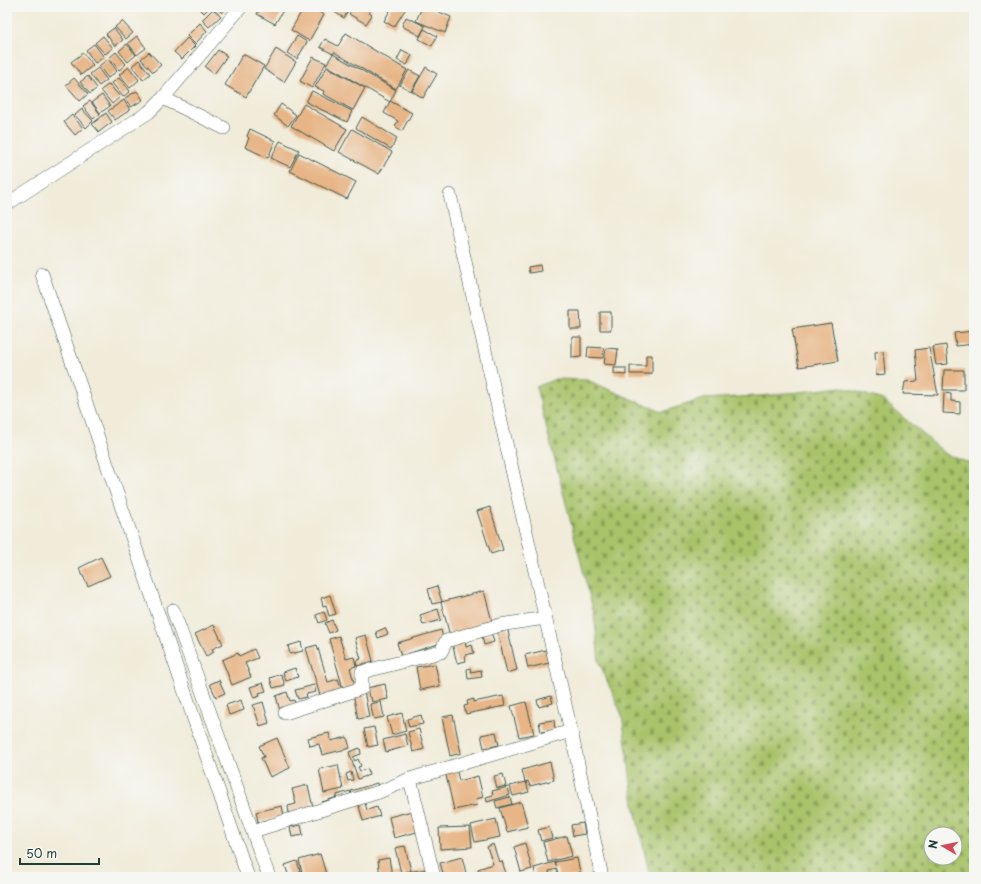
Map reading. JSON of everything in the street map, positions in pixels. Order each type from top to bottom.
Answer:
[{"type":"street","points":[[7,204],[149,112],[163,98],[241,7]]},
{"type":"street","points":[[163,98],[224,128]]},
{"type":"street","points":[[450,195],[571,731],[602,877]]},
{"type":"street","points":[[42,274],[248,877]]},
{"type":"street","points":[[174,610],[269,877]]},
{"type":"street","points":[[285,713],[362,688],[362,672],[441,652],[446,641],[500,625],[545,618]]},
{"type":"street","points":[[253,831],[379,792],[410,779],[571,731]]},
{"type":"street","points":[[410,779],[434,877]]},
{"type":"green space","points":[[555,379],[587,380],[662,412],[703,399],[773,395],[841,387],[883,400],[946,454],[974,465],[974,877],[650,877],[634,805],[622,715],[599,662],[594,613],[536,387]]},
{"type":"building","points":[[198,7],[210,7],[204,13]]},
{"type":"building","points":[[216,7],[227,7],[222,13]]},
{"type":"building","points":[[261,7],[285,7],[275,24],[257,14]]},
{"type":"building","points":[[304,7],[311,7],[324,15],[309,41],[291,30]]},
{"type":"building","points":[[350,7],[344,18],[328,8]]},
{"type":"building","points":[[354,7],[372,7],[369,13],[372,15],[366,24],[349,14]]},
{"type":"building","points":[[392,7],[407,7],[394,27],[384,21]]},
{"type":"building","points":[[422,7],[427,7],[451,17],[445,33],[416,21]]},
{"type":"building","points":[[213,9],[221,16],[209,27],[202,20]]},
{"type":"building","points":[[406,17],[425,26],[420,36],[402,26]]},
{"type":"building","points":[[122,21],[133,33],[126,39],[115,27]]},
{"type":"building","points":[[200,23],[207,31],[195,44],[187,36]]},
{"type":"building","points":[[114,28],[123,40],[115,46],[106,34]]},
{"type":"building","points":[[424,29],[437,36],[432,46],[419,39]]},
{"type":"building","points":[[346,33],[407,70],[396,89],[334,52],[333,54],[320,47],[325,39],[338,46]]},
{"type":"building","points":[[103,36],[113,48],[105,54],[95,43]]},
{"type":"building","points":[[137,36],[146,48],[137,55],[128,43]]},
{"type":"building","points":[[297,36],[307,42],[297,59],[287,53]]},
{"type":"building","points":[[187,38],[195,46],[182,59],[174,52]]},
{"type":"building","points":[[94,44],[104,57],[95,63],[86,50]]},
{"type":"building","points":[[127,44],[136,55],[128,62],[119,51]]},
{"type":"building","points":[[276,49],[296,62],[284,82],[264,69]]},
{"type":"building","points":[[218,50],[227,56],[214,74],[205,67]]},
{"type":"building","points":[[402,50],[412,55],[407,65],[397,60]]},
{"type":"building","points":[[116,52],[126,64],[119,70],[109,58]]},
{"type":"building","points":[[149,52],[161,65],[153,72],[141,59]]},
{"type":"building","points":[[83,53],[93,65],[81,75],[71,62]]},
{"type":"building","points":[[243,54],[264,66],[246,97],[225,85]]},
{"type":"building","points":[[333,54],[396,90],[390,102],[326,65]]},
{"type":"building","points":[[313,57],[326,63],[312,88],[300,81]]},
{"type":"building","points":[[108,59],[117,71],[108,78],[99,66]]},
{"type":"building","points":[[139,60],[150,74],[143,80],[132,66]]},
{"type":"building","points":[[129,67],[139,80],[130,88],[119,75]]},
{"type":"building","points":[[327,67],[365,88],[353,110],[323,94],[324,91],[315,87]]},
{"type":"building","points":[[426,67],[437,74],[423,98],[412,91]]},
{"type":"building","points":[[98,68],[107,80],[99,86],[90,74]]},
{"type":"building","points":[[409,70],[420,76],[411,91],[400,85]]},
{"type":"building","points":[[88,76],[97,88],[90,94],[80,82]]},
{"type":"building","points":[[74,78],[88,94],[80,101],[66,85]]},
{"type":"building","points":[[119,78],[130,91],[123,97],[112,83]]},
{"type":"building","points":[[109,84],[120,97],[112,104],[101,90]]},
{"type":"building","points":[[137,91],[143,100],[131,107],[125,98]]},
{"type":"building","points":[[312,91],[352,111],[347,122],[306,102]]},
{"type":"building","points":[[102,95],[110,106],[100,113],[92,102]]},
{"type":"building","points":[[124,100],[130,110],[115,120],[108,111]]},
{"type":"building","points":[[90,101],[100,114],[93,119],[83,106]]},
{"type":"building","points":[[390,101],[412,113],[402,131],[395,126],[398,121],[384,113]]},
{"type":"building","points":[[281,104],[296,115],[288,126],[274,115]]},
{"type":"building","points":[[304,104],[347,129],[334,151],[291,126]]},
{"type":"building","points":[[82,109],[93,121],[86,128],[75,115]]},
{"type":"building","points":[[106,113],[112,122],[99,132],[92,124]]},
{"type":"building","points":[[72,115],[83,128],[75,135],[64,122]]},
{"type":"building","points":[[362,117],[397,138],[391,149],[356,128]]},
{"type":"building","points":[[250,129],[275,141],[268,158],[245,147],[249,138],[247,136]]},
{"type":"building","points":[[352,129],[392,152],[379,174],[339,152]]},
{"type":"building","points":[[280,141],[299,150],[290,167],[271,158]]},
{"type":"building","points":[[299,153],[356,182],[347,199],[290,171]]},
{"type":"building","points":[[540,265],[541,271],[529,273],[528,267]]},
{"type":"building","points":[[570,311],[580,311],[581,329],[570,329]]},
{"type":"building","points":[[600,312],[611,312],[611,330],[600,330]]},
{"type":"building","points":[[831,323],[838,361],[799,367],[792,329]]},
{"type":"building","points":[[974,331],[974,344],[956,346],[954,333]]},
{"type":"building","points":[[572,337],[581,337],[581,357],[572,358]]},
{"type":"building","points":[[946,345],[948,364],[936,365],[933,347]]},
{"type":"building","points":[[588,347],[604,348],[603,358],[587,357]]},
{"type":"building","points":[[606,348],[618,349],[616,365],[604,364]]},
{"type":"building","points":[[929,348],[938,395],[903,394],[905,382],[918,381],[915,350]]},
{"type":"building","points":[[883,351],[885,374],[876,375],[875,352]]},
{"type":"building","points":[[646,355],[652,355],[652,374],[630,374],[630,366],[646,366]]},
{"type":"building","points":[[614,368],[626,368],[626,375],[614,374]]},
{"type":"building","points":[[944,370],[964,370],[964,390],[943,390]]},
{"type":"building","points":[[944,393],[951,394],[951,401],[960,402],[960,414],[943,413]]},
{"type":"building","points":[[490,507],[503,550],[491,554],[477,511]]},
{"type":"building","points":[[101,557],[110,576],[88,586],[79,568]]},
{"type":"building","points":[[437,586],[442,602],[432,604],[428,589]]},
{"type":"building","points":[[484,591],[493,625],[450,636],[441,602]]},
{"type":"building","points":[[330,595],[336,614],[329,616],[326,605],[323,606],[321,598]]},
{"type":"building","points":[[438,609],[441,620],[423,625],[420,615]]},
{"type":"building","points":[[324,612],[327,620],[319,623],[316,615]]},
{"type":"building","points":[[332,620],[336,630],[329,633],[325,623]]},
{"type":"building","points":[[214,625],[223,644],[212,649],[214,652],[206,656],[195,634]]},
{"type":"building","points":[[507,627],[517,670],[507,673],[497,630]]},
{"type":"building","points":[[385,628],[388,634],[378,638],[376,632]]},
{"type":"building","points":[[441,630],[444,642],[401,656],[397,643]]},
{"type":"building","points":[[491,633],[494,642],[484,645],[482,636]]},
{"type":"building","points":[[366,635],[373,661],[357,666],[356,661],[361,659],[355,638]]},
{"type":"building","points":[[339,636],[346,659],[354,657],[356,666],[350,668],[356,689],[344,692],[329,639]]},
{"type":"building","points":[[465,640],[466,647],[472,645],[474,653],[465,655],[466,661],[457,663],[452,643]]},
{"type":"building","points":[[301,642],[303,651],[290,654],[288,646]]},
{"type":"building","points":[[317,645],[328,682],[338,679],[343,693],[321,699],[306,648]]},
{"type":"building","points":[[254,649],[258,658],[245,663],[251,677],[232,685],[222,660],[238,653],[239,656]]},
{"type":"building","points":[[546,650],[549,663],[528,668],[525,655]]},
{"type":"building","points":[[435,664],[440,686],[420,690],[416,667]]},
{"type":"building","points":[[295,668],[298,677],[286,681],[283,672]]},
{"type":"building","points":[[470,668],[471,672],[481,670],[482,677],[468,679],[467,669]]},
{"type":"building","points":[[281,674],[285,685],[273,688],[270,678]]},
{"type":"building","points":[[219,680],[225,693],[216,697],[210,684]]},
{"type":"building","points":[[263,683],[266,691],[259,693],[260,696],[254,698],[250,687]]},
{"type":"building","points":[[385,684],[388,699],[372,702],[367,688]]},
{"type":"building","points":[[314,685],[316,692],[306,694],[307,697],[298,699],[295,690]]},
{"type":"building","points":[[364,691],[369,717],[358,719],[353,693]]},
{"type":"building","points":[[287,692],[290,701],[294,700],[296,706],[280,711],[276,696]]},
{"type":"building","points":[[503,696],[505,706],[466,714],[464,706],[468,705],[467,701],[474,699],[474,702]]},
{"type":"building","points":[[551,696],[553,703],[539,707],[537,700]]},
{"type":"building","points":[[241,700],[244,710],[229,715],[226,705]]},
{"type":"building","points":[[263,702],[269,723],[260,726],[253,705]]},
{"type":"building","points":[[381,702],[384,717],[374,719],[370,704]]},
{"type":"building","points":[[526,702],[534,734],[519,737],[511,706]]},
{"type":"building","points":[[402,713],[406,731],[392,735],[387,717]]},
{"type":"building","points":[[421,715],[423,724],[409,727],[407,719]]},
{"type":"building","points":[[453,715],[461,753],[450,756],[442,717]]},
{"type":"building","points":[[554,720],[555,730],[541,732],[539,722]]},
{"type":"building","points":[[374,727],[378,745],[368,747],[364,729]]},
{"type":"building","points":[[419,729],[424,749],[413,752],[408,732]]},
{"type":"building","points":[[496,732],[499,745],[484,748],[481,735]]},
{"type":"building","points":[[329,733],[331,741],[347,737],[350,748],[322,755],[319,744],[310,746],[308,738]]},
{"type":"building","points":[[405,734],[408,746],[386,752],[383,740]]},
{"type":"building","points":[[277,738],[290,768],[270,777],[261,758],[264,757],[259,746]]},
{"type":"building","points":[[360,748],[361,754],[353,757],[355,761],[358,759],[361,766],[358,767],[360,771],[368,769],[369,775],[358,779],[349,752]]},
{"type":"building","points":[[550,762],[554,780],[530,786],[528,781],[525,782],[522,770]]},
{"type":"building","points":[[338,765],[343,789],[324,793],[319,769]]},
{"type":"building","points":[[456,768],[459,781],[478,776],[483,797],[476,799],[477,805],[454,810],[445,771]]},
{"type":"building","points":[[351,772],[353,780],[348,781],[346,774]]},
{"type":"building","points":[[503,774],[506,786],[497,788],[494,776]]},
{"type":"building","points":[[526,782],[529,792],[513,796],[510,786]]},
{"type":"building","points":[[377,783],[379,790],[354,799],[351,791]]},
{"type":"building","points":[[308,785],[313,808],[289,814],[288,806],[296,804],[292,789]]},
{"type":"building","points":[[508,787],[510,795],[487,802],[486,797],[493,795],[492,791]]},
{"type":"building","points":[[350,791],[353,799],[324,808],[322,802]]},
{"type":"building","points":[[510,797],[512,804],[497,808],[495,801]]},
{"type":"building","points":[[364,800],[367,810],[377,807],[380,816],[363,821],[358,802]]},
{"type":"building","points":[[521,802],[528,827],[507,832],[500,808]]},
{"type":"building","points":[[282,806],[284,816],[258,822],[256,812]]},
{"type":"building","points":[[412,811],[417,832],[394,838],[389,817]]},
{"type":"building","points":[[496,819],[500,837],[475,842],[471,825]]},
{"type":"building","points":[[583,823],[585,834],[573,836],[571,825]]},
{"type":"building","points":[[301,825],[303,835],[292,837],[290,827]]},
{"type":"building","points":[[470,827],[472,847],[440,849],[439,828]]},
{"type":"building","points":[[549,827],[552,838],[541,841],[538,830]]},
{"type":"building","points":[[567,836],[572,856],[548,862],[543,842]]},
{"type":"building","points":[[525,843],[532,869],[521,872],[514,847]]},
{"type":"building","points":[[493,844],[499,862],[502,861],[506,874],[497,877],[481,877],[478,869],[493,864],[487,847]]},
{"type":"building","points":[[405,846],[411,871],[406,872],[428,869],[429,877],[404,877],[403,872],[401,873],[395,848]]},
{"type":"building","points":[[320,854],[327,877],[303,877],[299,860]]},
{"type":"building","points":[[462,857],[467,877],[444,877],[440,863]]},
{"type":"building","points":[[389,858],[392,875],[401,873],[402,877],[380,877],[378,860]]},
{"type":"building","points":[[577,858],[581,877],[558,877],[557,869],[549,871],[550,877],[536,877],[534,868]]},
{"type":"building","points":[[297,861],[302,877],[289,877],[285,865]]}]
